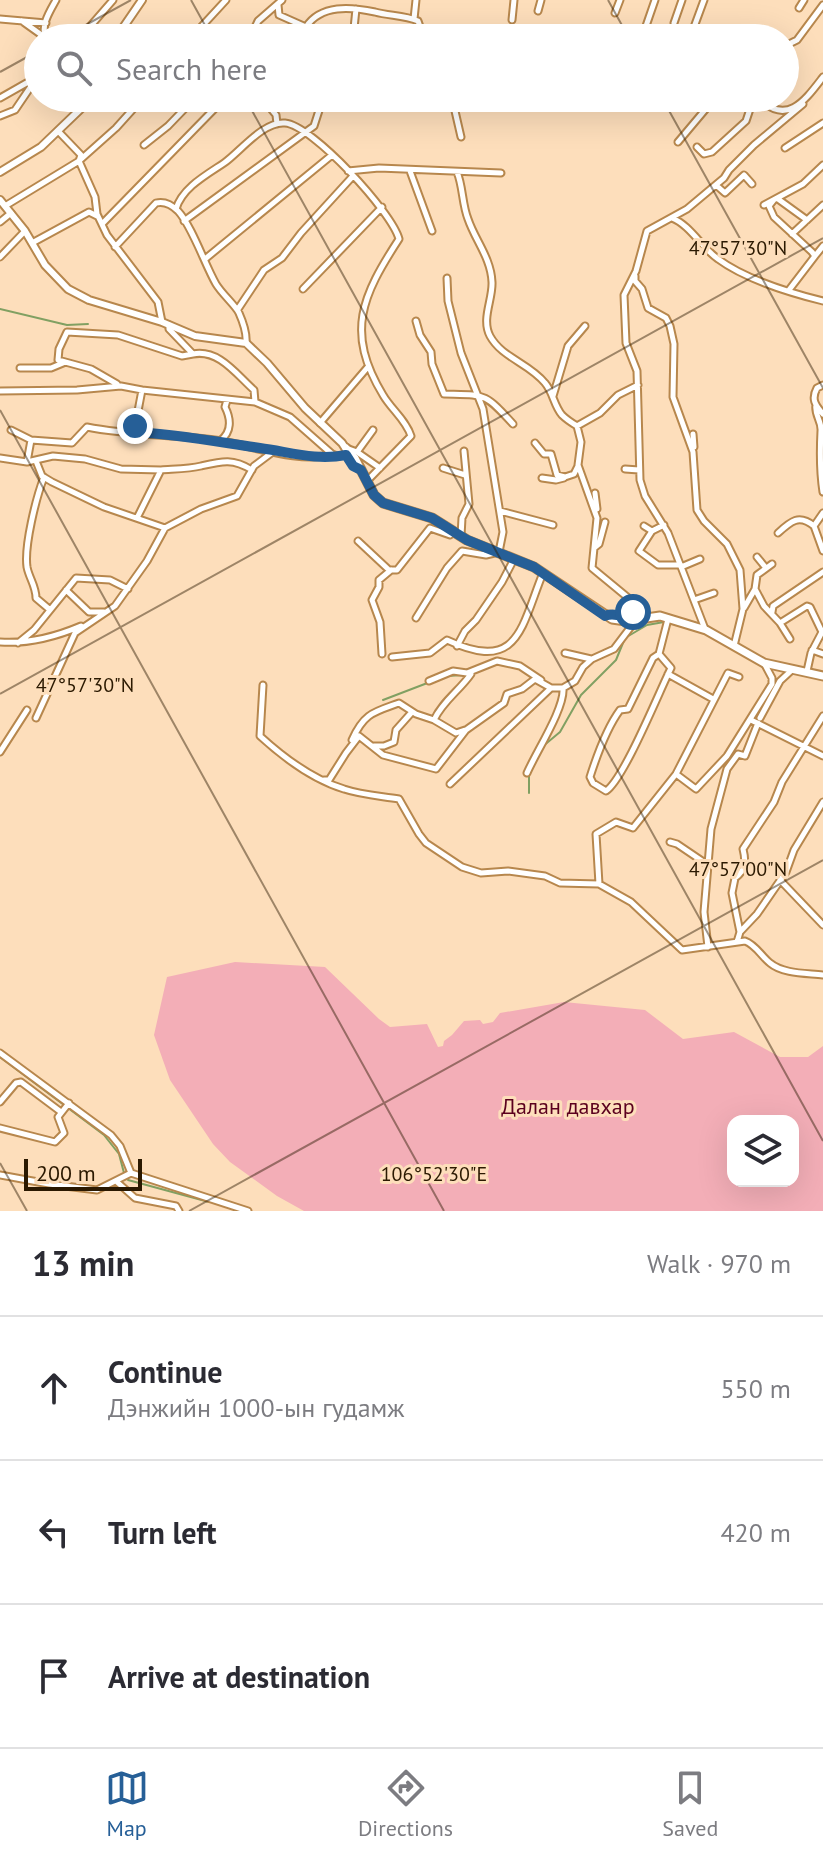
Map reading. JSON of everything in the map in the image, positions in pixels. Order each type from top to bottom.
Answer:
[{"type":"main road","points":[[346,452],[361,470],[374,495],[383,503],[432,518],[458,534],[544,572],[605,616],[620,621],[650,616],[668,619],[706,630],[764,663],[823,676]]},
{"type":"street","points":[[0,17],[46,23],[56,0]]},
{"type":"street","points":[[92,24],[113,0]]},
{"type":"street","points":[[126,24],[142,0]]},
{"type":"street","points":[[204,24],[226,0]]},
{"type":"street","points":[[414,19],[416,0]]},
{"type":"street","points":[[512,20],[514,0]]},
{"type":"street","points":[[538,11],[541,0]]},
{"type":"street","points":[[615,13],[620,0]]},
{"type":"street","points":[[647,24],[655,0]]},
{"type":"street","points":[[674,23],[682,0]]},
{"type":"street","points":[[695,24],[704,0]]},
{"type":"street","points":[[799,8],[804,0]]},
{"type":"street","points":[[280,3],[279,15],[298,24]]},
{"type":"street","points":[[257,24],[280,3]]},
{"type":"street","points":[[799,37],[823,5]]},
{"type":"street","points":[[309,24],[335,8],[414,19],[419,24]]},
{"type":"street","points":[[354,24],[356,9]]},
{"type":"street","points":[[21,20],[27,24]]},
{"type":"street","points":[[799,107],[823,77]]},
{"type":"street","points":[[0,98],[24,84]]},
{"type":"street","points":[[0,116],[15,110],[24,97]]},
{"type":"street","points":[[799,106],[803,104]]},
{"type":"street","points":[[0,172],[25,158],[78,112]]},
{"type":"street","points":[[0,222],[5,206],[79,161],[130,112]]},
{"type":"street","points":[[144,145],[182,112]]},
{"type":"street","points":[[101,222],[211,112]]},
{"type":"street","points":[[273,112],[277,124]]},
{"type":"street","points":[[184,221],[314,126],[318,112]]},
{"type":"street","points":[[455,112],[461,137]]},
{"type":"street","points":[[678,142],[703,112]]},
{"type":"street","points":[[697,147],[704,154],[712,152],[746,121],[749,112]]},
{"type":"street","points":[[693,452],[673,397],[674,344],[670,326],[666,318],[648,308],[642,289],[635,281],[647,231],[687,209],[793,112]]},
{"type":"street","points":[[176,209],[180,198],[249,139],[277,124],[286,123],[305,132],[332,155],[382,207],[399,239],[363,304],[362,332],[367,368],[411,436],[367,481]]},
{"type":"street","points":[[785,148],[823,123]]},
{"type":"street","points":[[58,131],[81,155],[79,161],[95,197],[101,222],[115,247],[158,302],[162,322]]},
{"type":"street","points":[[205,259],[332,155]]},
{"type":"street","points":[[764,205],[803,184],[823,165]]},
{"type":"street","points":[[238,309],[264,270],[282,258],[350,174],[363,168],[501,173]]},
{"type":"street","points":[[410,171],[432,231]]},
{"type":"street","points":[[457,172],[468,220],[481,243],[493,284],[486,322],[489,335],[505,353],[547,384],[562,415],[577,426],[581,442],[574,474],[556,480],[542,478]]},
{"type":"street","points":[[716,185],[725,193],[744,175],[752,184]]},
{"type":"street","points":[[776,200],[807,220]]},
{"type":"street","points":[[776,200],[769,210],[815,256]]},
{"type":"street","points":[[115,247],[156,203],[163,202],[176,209],[221,291],[231,306],[238,309],[246,343]]},
{"type":"street","points":[[792,234],[823,205]]},
{"type":"street","points":[[5,206],[25,231],[52,275],[68,289],[89,300],[162,322],[195,336],[246,343],[346,452]]},
{"type":"street","points":[[303,289],[382,207]]},
{"type":"street","points":[[32,243],[89,212],[101,222]]},
{"type":"street","points":[[672,218],[679,221],[720,261],[742,274],[823,301]]},
{"type":"street","points":[[0,257],[25,231]]},
{"type":"street","points":[[789,290],[823,246]]},
{"type":"street","points":[[636,271],[624,295],[624,323],[626,343],[637,371],[639,470],[645,496],[664,525],[706,630]]},
{"type":"street","points":[[416,618],[447,568],[462,551],[486,555],[499,552],[503,532],[483,409],[465,366],[453,322],[447,278]]},
{"type":"street","points":[[416,321],[420,335],[431,352],[432,364],[444,394],[477,394],[486,398],[513,424]]},
{"type":"street","points":[[169,325],[169,329],[193,354]]},
{"type":"street","points":[[553,398],[568,346],[585,326]]},
{"type":"street","points":[[121,386],[91,369],[58,360],[59,349],[67,332],[118,335],[182,356],[197,353],[224,360],[254,390],[255,402]]},
{"type":"street","points":[[20,368],[51,368],[64,363]]},
{"type":"street","points":[[320,423],[367,368]]},
{"type":"street","points":[[577,426],[600,413],[618,395],[638,385]]},
{"type":"street","points":[[823,385],[817,388],[813,396],[823,414]]},
{"type":"street","points":[[0,391],[121,386],[255,402],[290,417],[332,454],[357,452],[380,468]]},
{"type":"street","points":[[134,432],[142,390]]},
{"type":"street","points":[[220,441],[228,434],[231,420],[225,407],[227,400]]},
{"type":"street","points":[[816,405],[814,411],[821,428],[818,439],[823,492]]},
{"type":"street","points":[[11,430],[31,440],[72,443],[87,427],[119,433],[220,441],[312,458],[332,454]]},
{"type":"street","points":[[357,452],[373,430]]},
{"type":"street","points":[[693,434],[697,510],[727,544],[741,576],[743,609],[734,647]]},
{"type":"street","points":[[27,462],[31,440]]},
{"type":"street","points":[[535,443],[544,454],[551,454],[557,475],[565,477]]},
{"type":"street","points":[[0,642],[18,643],[67,632],[115,606],[147,561],[165,528],[201,509],[230,501],[241,490],[252,470],[274,451]]},
{"type":"street","points":[[382,654],[380,622],[372,600],[379,580],[391,570],[397,570],[430,528],[450,535],[458,534],[469,504],[464,451]]},
{"type":"street","points":[[0,458],[27,462],[53,456],[85,459],[121,469],[161,470],[197,467],[227,460],[241,463],[252,470]]},
{"type":"street","points":[[36,461],[44,477],[104,507],[165,528]]},
{"type":"street","points":[[578,465],[597,518]]},
{"type":"street","points":[[443,468],[465,475]]},
{"type":"street","points":[[625,469],[639,470]]},
{"type":"street","points":[[137,518],[161,470]]},
{"type":"street","points":[[44,477],[36,499],[27,567],[36,598],[49,609]]},
{"type":"street","points":[[695,497],[700,485]]},
{"type":"street","points":[[595,493],[597,518],[592,568],[632,601],[633,612],[622,617],[605,616]]},
{"type":"street","points":[[457,510],[462,518]]},
{"type":"street","points":[[500,511],[553,525]]},
{"type":"street","points":[[814,526],[823,513]]},
{"type":"street","points":[[778,533],[791,521],[805,519],[814,526],[823,551]]},
{"type":"street","points":[[593,549],[599,544],[605,522]]},
{"type":"street","points":[[664,525],[652,531],[639,551],[658,565],[680,567],[700,559]]},
{"type":"street","points":[[714,525],[717,535]]},
{"type":"street","points":[[644,526],[652,531]]},
{"type":"street","points":[[358,541],[391,570]]},
{"type":"street","points":[[733,545],[736,563]]},
{"type":"street","points":[[743,609],[755,589],[757,575],[769,566],[757,557]]},
{"type":"street","points":[[457,646],[502,582],[514,558]]},
{"type":"street","points":[[392,657],[430,653],[447,640],[457,646],[497,652],[506,649],[532,609],[544,572]]},
{"type":"street","points":[[772,613],[773,606],[823,572]]},
{"type":"street","points":[[18,643],[34,630],[76,578],[110,580],[128,589]]},
{"type":"street","points":[[755,589],[790,639]]},
{"type":"street","points":[[65,590],[89,612],[105,612]]},
{"type":"street","points":[[693,601],[714,593]]},
{"type":"street","points":[[780,623],[810,607],[822,632],[812,650],[807,671]]},
{"type":"street","points":[[659,654],[671,668],[617,780],[606,791],[593,783],[590,777],[595,761],[617,713],[628,709],[653,658],[659,654],[668,619]]},
{"type":"street","points":[[429,681],[453,671],[467,673],[497,661],[520,666],[551,688],[563,688],[575,681],[592,659],[614,649],[636,620]]},
{"type":"street","points":[[36,718],[75,633],[85,624]]},
{"type":"street","points":[[812,650],[823,654]]},
{"type":"street","points":[[565,653],[592,659]]},
{"type":"street","points":[[676,774],[696,789],[727,756],[772,684],[764,663]]},
{"type":"street","points":[[708,947],[704,912],[711,829],[721,787],[727,769],[738,754],[745,756],[749,751],[759,721],[780,681],[794,668]]},
{"type":"street","points":[[434,720],[473,670]]},
{"type":"street","points":[[599,884],[596,834],[616,822],[633,828],[676,774],[728,673],[739,677]]},
{"type":"street","points":[[668,674],[713,699]]},
{"type":"street","points":[[319,779],[329,780],[359,736],[383,755],[434,769],[466,730],[504,703],[507,694],[522,689],[535,679],[541,681]]},
{"type":"street","points":[[263,685],[260,736],[319,779],[367,795],[399,799],[426,843],[462,867],[481,873],[508,871],[545,876],[560,883],[599,884],[631,902],[682,950],[745,941],[752,944],[773,966],[823,975]]},
{"type":"street","points":[[450,784],[551,688]]},
{"type":"street","points":[[527,773],[542,739],[553,725],[564,697],[563,688]]},
{"type":"street","points":[[346,753],[359,726],[371,713],[399,703],[456,733],[466,730]]},
{"type":"street","points":[[0,752],[27,710]]},
{"type":"street","points":[[374,746],[394,742],[396,730],[412,712]]},
{"type":"street","points":[[740,932],[732,893],[735,878],[741,874],[746,861],[743,849],[823,716]]},
{"type":"street","points":[[751,720],[759,721],[823,756]]},
{"type":"street","points":[[737,942],[740,932],[757,914],[780,880],[823,802]]},
{"type":"street","points":[[670,842],[709,865]]},
{"type":"street","points":[[780,880],[823,925]]},
{"type":"street","points":[[0,1053],[118,1143],[131,1173],[248,1211]]},
{"type":"street","points":[[0,1102],[16,1083],[21,1082],[66,1106]]},
{"type":"street","points":[[0,1128],[29,1138],[55,1142],[64,1133],[57,1121],[66,1106]]},
{"type":"street","points":[[0,1175],[97,1190],[131,1173]]},
{"type":"street","points":[[117,1182],[135,1198],[176,1206],[179,1211]]},
{"type":"green space","name":"Далан давхар","points":[[235,962],[325,967],[390,1027],[427,1024],[438,1047],[443,1046],[444,1041],[464,1021],[480,1020],[483,1024],[493,1022],[500,1013],[564,1002],[645,1010],[683,1039],[734,1032],[780,1057],[808,1057],[823,1046],[823,1211],[304,1211],[230,1162],[213,1144],[170,1080],[154,1035],[167,977]]},
{"type":"waterway","points":[[0,309],[67,325],[88,324]]},
{"type":"waterway","points":[[542,747],[560,732],[581,695],[616,660],[625,638],[647,625],[664,622]]},
{"type":"waterway","points":[[447,676],[464,675]]},
{"type":"waterway","points":[[383,700],[430,682]]},
{"type":"waterway","points":[[529,774],[529,793]]},
{"type":"waterway","points":[[0,1057],[104,1135],[119,1154],[124,1173]]},
{"type":"waterway","points":[[128,1180],[209,1202]]},
{"type":"route","points":[[135,426],[134,432],[220,441],[296,456],[321,458],[332,454],[346,455],[353,466],[361,470],[374,495],[383,503],[432,518],[475,544],[544,572],[605,616],[622,617],[633,612]]}]
